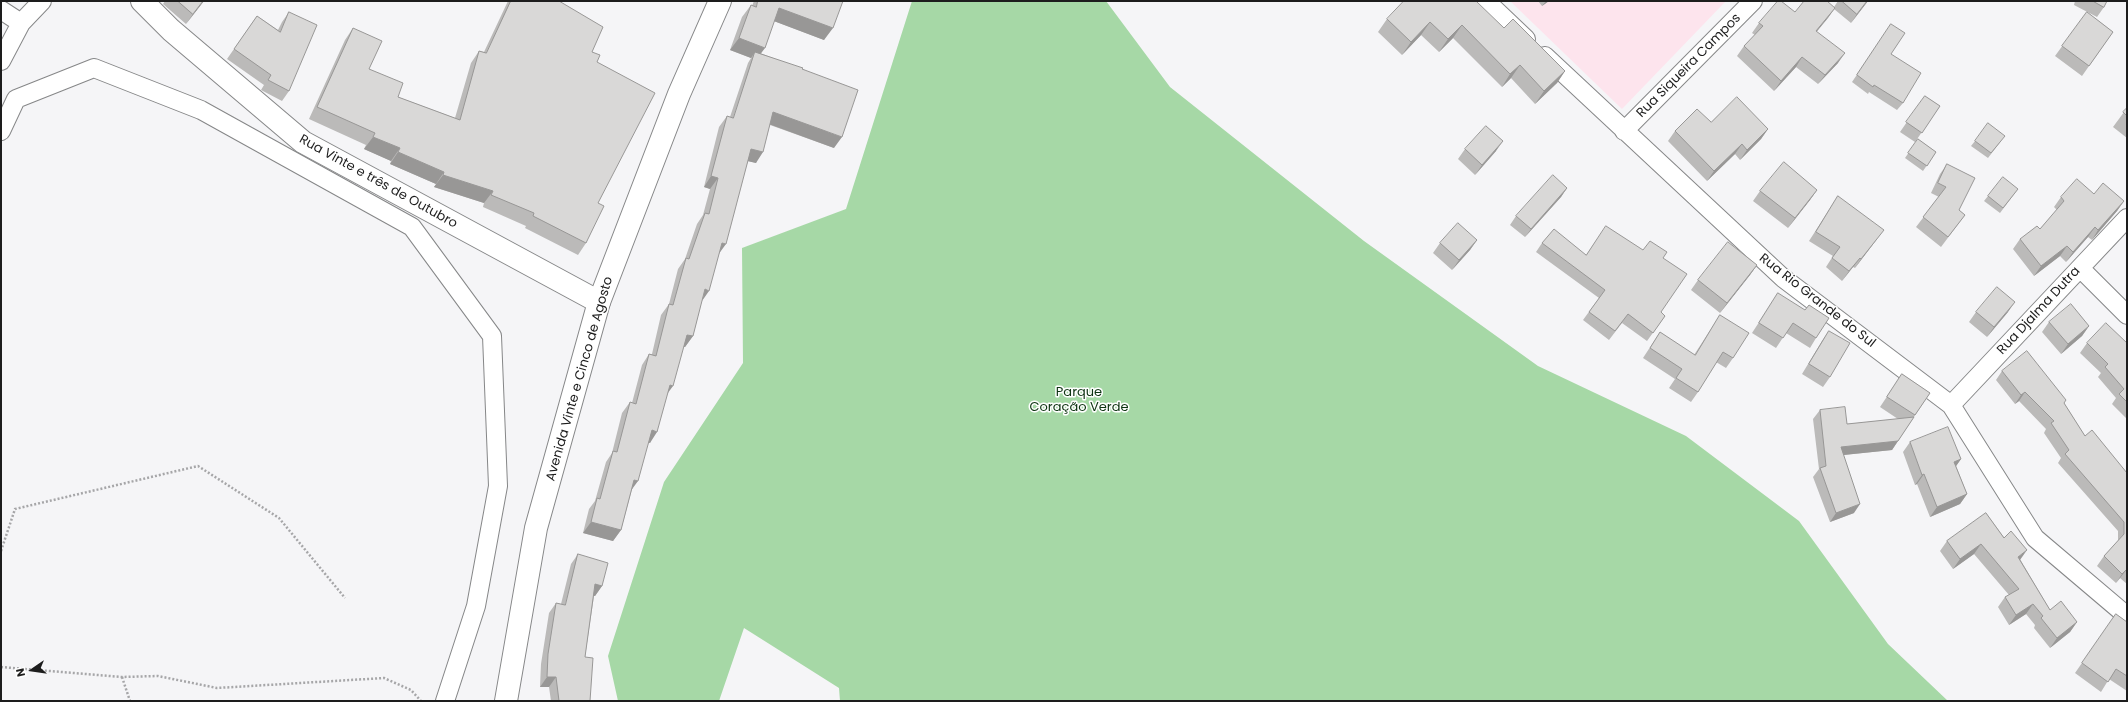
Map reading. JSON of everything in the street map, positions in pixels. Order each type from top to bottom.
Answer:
[{"type":"main road","name":"Rua Vinte e três de Outubro","points":[[142,1],[171,30],[303,142],[599,302]]},
{"type":"main road","name":"Avenida Vinte e Cinco de Agosto","points":[[506,701],[536,528],[599,302],[679,94],[720,1]]},
{"type":"street","points":[[1,61],[22,23],[42,1]]},
{"type":"street","name":"Rua Rio Grande do Sul","points":[[1486,1],[1783,278],[1951,405],[2035,538],[2127,616]]},
{"type":"street","name":"Rua Siqueira Campos","points":[[1624,131],[1753,1]]},
{"type":"street","points":[[1,10],[22,23]]},
{"type":"street","points":[[1,131],[16,99],[94,68],[201,110],[412,227],[492,336],[498,486],[476,606],[445,701]]},
{"type":"street","name":"Rua Djalma Dutra","points":[[1951,405],[2127,218]]},
{"type":"street","points":[[2080,268],[2127,315]]},
{"type":"path","points":[[1,551],[15,509],[198,466],[279,518],[345,598]]},
{"type":"path","points":[[1,667],[122,677],[158,676],[217,688],[384,678],[412,690],[421,701]]},
{"type":"path","points":[[122,677],[130,701]]},
{"type":"shaded area","points":[[1510,1],[1726,1],[1622,109]]},
{"type":"green space","name":"Parque Coração Verde","points":[[912,1],[1106,1],[1170,87],[1364,241],[1538,366],[1686,436],[1799,521],[1888,644],[1948,701],[840,701],[839,688],[744,628],[719,701],[618,701],[608,656],[664,482],[743,363],[742,248],[846,209]]},
{"type":"building","points":[[178,1],[203,1],[193,14]]},
{"type":"building","points":[[511,1],[559,1],[603,27],[592,52],[600,55],[597,62],[655,93],[598,203],[604,206],[586,243],[533,216],[534,213],[491,195],[493,191],[443,175],[444,172],[398,152],[400,148],[373,137],[375,133],[317,107],[353,28],[382,41],[369,69],[403,83],[398,97],[460,120],[479,51],[486,53]]},
{"type":"building","points":[[758,1],[843,1],[833,28],[779,8],[765,48],[739,38],[751,5],[756,7]]},
{"type":"building","points":[[1404,1],[1476,1],[1504,28],[1513,19],[1565,71],[1544,91],[1520,65],[1510,74],[1462,25],[1448,39],[1430,22],[1411,42],[1387,19]]},
{"type":"building","points":[[1778,1],[1781,1],[1795,12],[1804,1],[1827,1],[1835,8],[1816,31],[1845,53],[1825,75],[1802,57],[1781,81],[1744,46],[1763,26],[1759,23]]},
{"type":"building","points":[[1842,1],[1867,1],[1857,14]]},
{"type":"building","points":[[2093,1],[2107,1],[2104,7]]},
{"type":"building","points":[[289,12],[317,25],[289,91],[268,80],[271,75],[234,49],[257,16],[280,32]]},
{"type":"building","points":[[2087,12],[2113,32],[2089,66],[2062,46]]},
{"type":"building","points":[[1891,24],[1905,33],[1891,54],[1921,73],[1903,103],[1874,85],[1873,87],[1857,75]]},
{"type":"building","points":[[755,52],[803,68],[802,69],[858,90],[842,137],[773,112],[763,152],[751,149],[726,244],[722,243],[709,291],[705,289],[693,336],[687,335],[673,386],[670,385],[657,432],[652,430],[638,481],[634,480],[621,530],[591,522],[597,498],[600,499],[613,451],[617,452],[630,402],[636,404],[649,354],[656,356],[669,304],[673,305],[686,258],[689,259],[705,213],[709,214],[718,178],[711,176],[727,116],[733,118]]},
{"type":"building","points":[[1925,96],[1940,106],[1922,133],[1906,122]]},
{"type":"building","points":[[1737,97],[1768,129],[1747,150],[1742,144],[1714,171],[1675,131],[1697,109],[1711,122]]},
{"type":"building","points":[[2127,108],[2127,116],[2123,112]]},
{"type":"building","points":[[1988,123],[2005,136],[1991,153],[1975,141]]},
{"type":"building","points":[[1486,126],[1503,141],[1482,165],[1465,149]]},
{"type":"building","points":[[1918,139],[1936,152],[1927,166],[1908,153]]},
{"type":"building","points":[[1784,162],[1817,190],[1795,218],[1760,191]]},
{"type":"building","points":[[1947,164],[1975,178],[1959,210],[1965,215],[1948,237],[1923,217],[1946,187],[1938,183]]},
{"type":"building","points":[[1553,175],[1567,188],[1531,229],[1516,216]]},
{"type":"building","points":[[2003,177],[2018,189],[2003,208],[1988,196]]},
{"type":"building","points":[[2077,179],[2094,194],[2103,183],[2124,201],[2098,230],[2095,227],[2073,252],[2067,246],[2041,266],[2020,239],[2037,226],[2040,229],[2064,201],[2061,197]]},
{"type":"building","points":[[1838,196],[1884,230],[1861,259],[1860,258],[1849,271],[1832,258],[1840,247],[1816,232]]},
{"type":"building","points":[[1458,223],[1477,240],[1459,260],[1440,243]]},
{"type":"building","points":[[1606,226],[1643,250],[1650,241],[1667,252],[1663,258],[1687,274],[1661,312],[1665,316],[1653,333],[1628,314],[1615,331],[1589,312],[1605,290],[1542,243],[1554,229],[1586,255]]},
{"type":"building","points":[[1728,242],[1757,265],[1727,303],[1698,280]]},
{"type":"building","points":[[1997,287],[2015,302],[1994,327],[1976,312]]},
{"type":"building","points":[[1778,293],[1805,310],[1809,305],[1829,318],[1816,338],[1793,323],[1783,338],[1759,323]]},
{"type":"building","points":[[2071,304],[2089,326],[2068,344],[2049,322]]},
{"type":"building","points":[[1720,315],[1749,333],[1733,358],[1723,352],[1698,392],[1676,378],[1682,369],[1650,348],[1660,332],[1695,355]]},
{"type":"building","points":[[2106,323],[2127,343],[2127,402],[2119,394],[2124,389],[2105,367],[2108,364],[2087,343]]},
{"type":"building","points":[[1829,331],[1850,343],[1830,377],[1809,364]]},
{"type":"building","points":[[2027,351],[2066,400],[2064,403],[2085,436],[2092,430],[2127,473],[2127,569],[2122,574],[2104,556],[2124,534],[2124,522],[2065,454],[2069,450],[2051,423],[2054,421],[2025,392],[2021,395],[2002,371]]},
{"type":"building","points":[[1902,374],[1930,393],[1915,415],[1887,397]]},
{"type":"building","points":[[1845,407],[1847,424],[1914,417],[1898,441],[1841,447],[1860,504],[1836,513],[1820,468],[1826,466],[1820,410]]},
{"type":"building","points":[[1948,427],[1961,459],[1954,462],[1967,494],[1937,507],[1924,474],[1922,475],[1910,442]]},
{"type":"building","points":[[1986,513],[2004,538],[2011,531],[2027,550],[2018,557],[2050,610],[2061,601],[2077,622],[2057,638],[2041,618],[2043,616],[2033,604],[2016,615],[2005,597],[2019,589],[1981,544],[1960,559],[1947,541]]},
{"type":"building","points":[[578,554],[608,563],[602,586],[595,584],[585,657],[593,658],[590,701],[559,701],[556,677],[547,677],[548,654],[556,603],[565,605]]},
{"type":"building","points":[[2116,614],[2127,622],[2127,676],[2116,669],[2108,682],[2082,663]]}]
